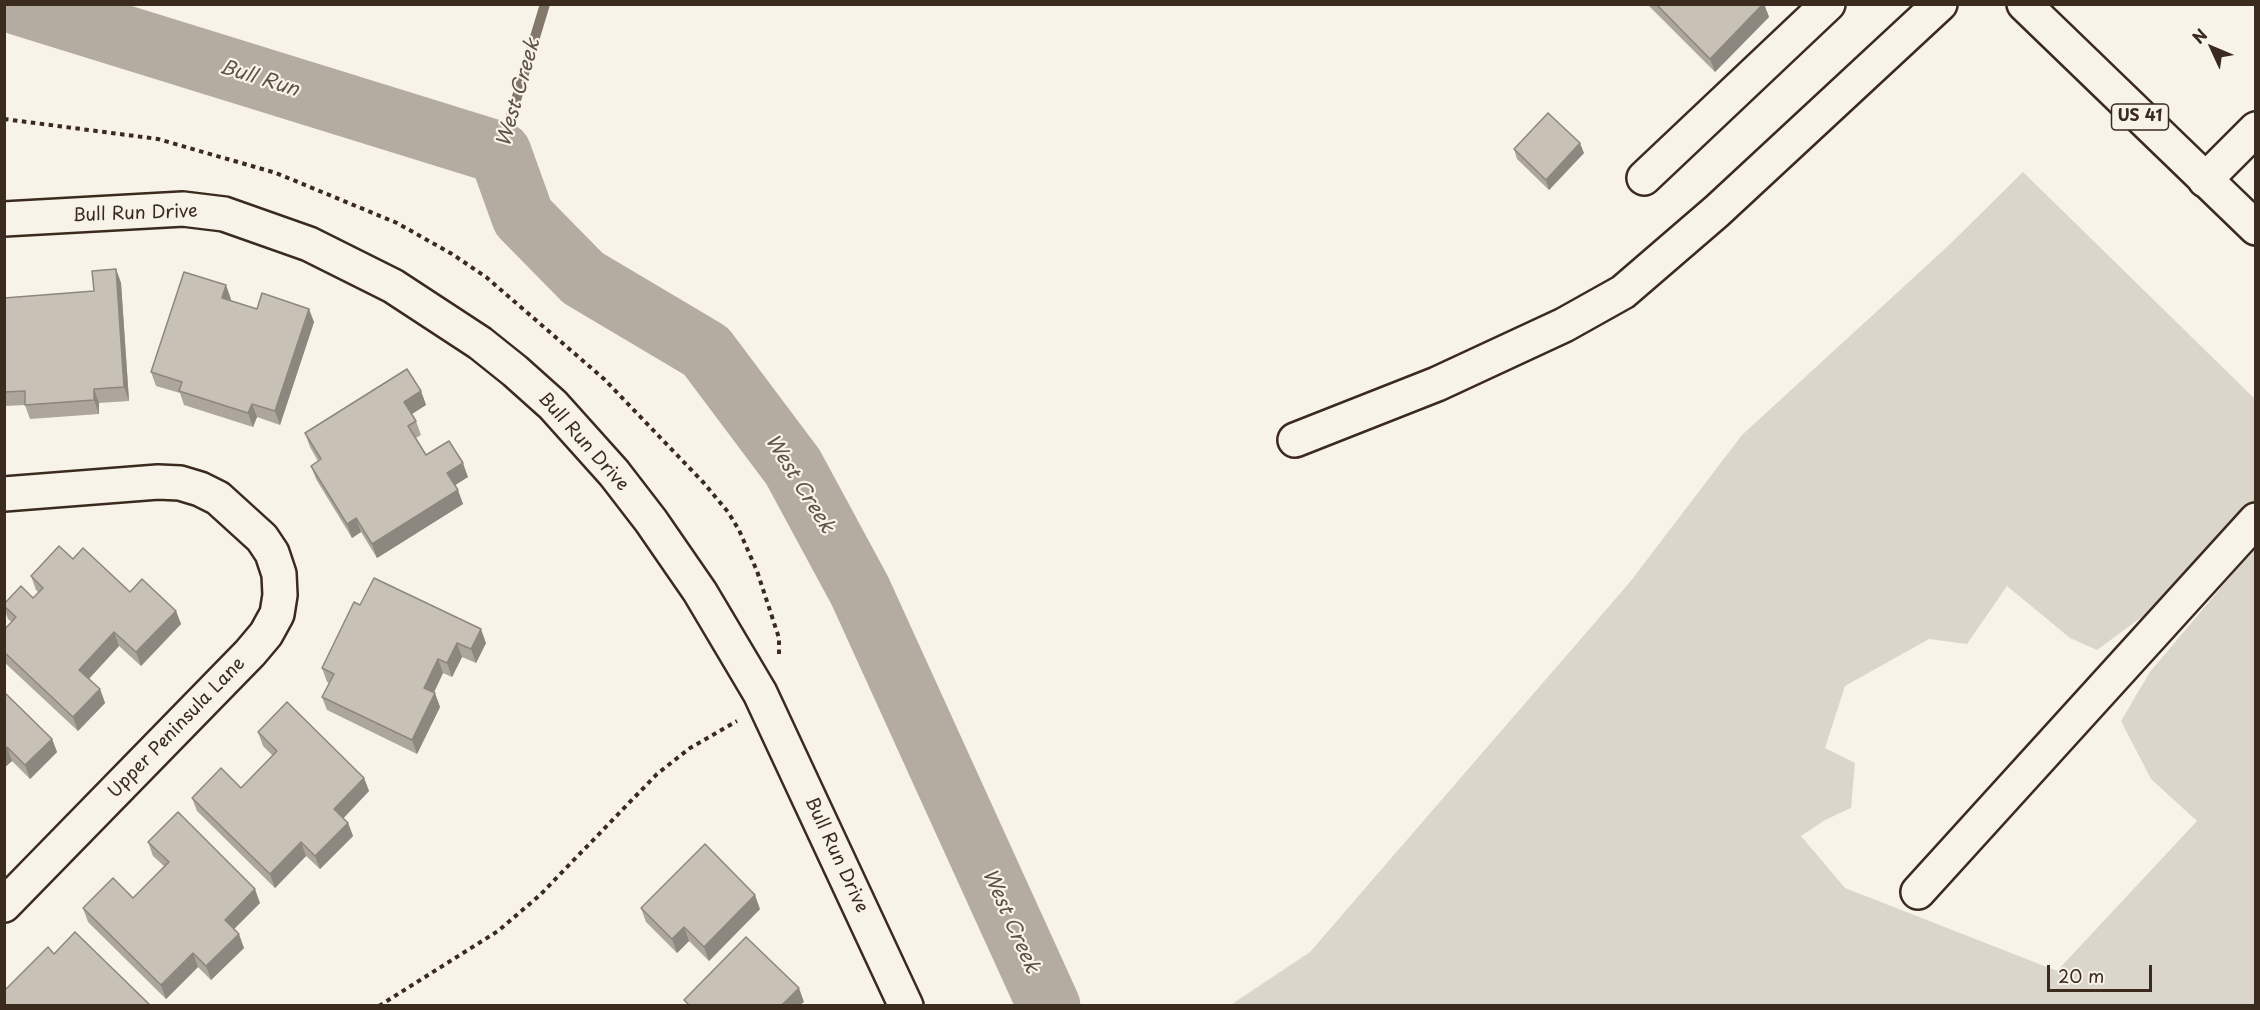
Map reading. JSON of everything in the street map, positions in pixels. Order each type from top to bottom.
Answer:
[{"type":"main road","points":[[1644,178],[1828,4]]},
{"type":"main road","points":[[1295,440],[1437,384],[1564,325],[1623,292],[1717,211],[1940,4]]},
{"type":"main road","name":"US 41","points":[[2024,4],[2256,228]]},
{"type":"main road","points":[[2205,180],[2256,129]]},
{"type":"main road","name":"Bull Run Drive","points":[[4,219],[183,209],[224,214],[309,244],[393,286],[480,343],[553,405],[585,438],[651,521],[700,592],[760,693],[906,1005]]},
{"type":"main road","name":"Upper Peninsula Lane","points":[[4,494],[158,482],[180,483],[200,489],[218,498],[262,538],[272,553],[279,574],[280,595],[277,614],[266,634],[229,675],[4,905]]},
{"type":"main road","points":[[1918,892],[2256,520]]},
{"type":"path","points":[[379,1005],[498,931],[540,895],[657,774],[690,748],[740,719],[760,693]]},
{"type":"shaded area","points":[[2023,172],[2255,399],[2255,501],[2236,525],[2150,611],[2097,650],[2070,638],[2007,586],[1967,644],[1929,639],[1845,686],[1825,748],[1855,763],[1851,808],[1825,820],[1801,836],[1845,888],[2057,971],[2197,821],[2151,779],[2121,721],[2150,672],[2255,547],[2255,1005],[1229,1006],[1310,952],[1630,582],[1742,435],[1948,246]]},
{"type":"building","points":[[1656,4],[1763,4],[1710,59]]},
{"type":"building","points":[[1548,113],[1580,143],[1546,180],[1514,149]]},
{"type":"building","points":[[116,269],[124,387],[94,389],[94,400],[25,405],[25,391],[4,392],[4,298],[94,291],[92,271]]},
{"type":"building","points":[[184,272],[226,285],[222,298],[257,309],[262,293],[309,309],[275,411],[252,404],[248,413],[179,391],[182,382],[151,372]]},
{"type":"building","points":[[407,369],[421,391],[404,402],[416,421],[408,426],[426,455],[449,441],[463,463],[447,473],[458,490],[372,544],[356,518],[347,524],[311,466],[321,459],[305,433]]},
{"type":"building","points":[[59,546],[73,559],[83,548],[130,592],[142,579],[176,611],[136,652],[114,632],[79,670],[100,689],[73,717],[4,652],[4,630],[16,617],[4,604],[21,586],[33,598],[43,588],[31,576]]},
{"type":"building","points":[[374,578],[481,629],[471,649],[457,643],[447,663],[438,659],[424,688],[435,693],[412,740],[322,697],[334,674],[322,668],[354,602],[360,605]]},
{"type":"building","points":[[4,692],[52,739],[25,765],[7,747],[4,749]]},
{"type":"building","points":[[287,702],[364,778],[334,809],[348,823],[315,856],[301,842],[270,874],[192,798],[221,768],[241,788],[277,751],[258,732]]},
{"type":"building","points":[[178,812],[255,889],[225,920],[239,934],[206,966],[193,953],[161,985],[83,908],[113,878],[133,898],[169,862],[148,842]]},
{"type":"building","points":[[705,844],[755,895],[704,947],[684,927],[672,939],[641,908]]},
{"type":"building","points":[[75,932],[150,1005],[4,1005],[4,991],[48,947],[54,954]]},
{"type":"building","points":[[746,937],[799,988],[782,1005],[689,1005],[684,1000]]},
{"type":"waterway","name":"West Creek","points":[[19,4],[500,153],[523,217],[583,278],[706,351],[793,467],[860,591],[1049,1006]]},
{"type":"waterway","name":"West Creek","points":[[500,153],[545,4]]},
{"type":"water label","name":"Bull Run","points":[[259,79]]}]
